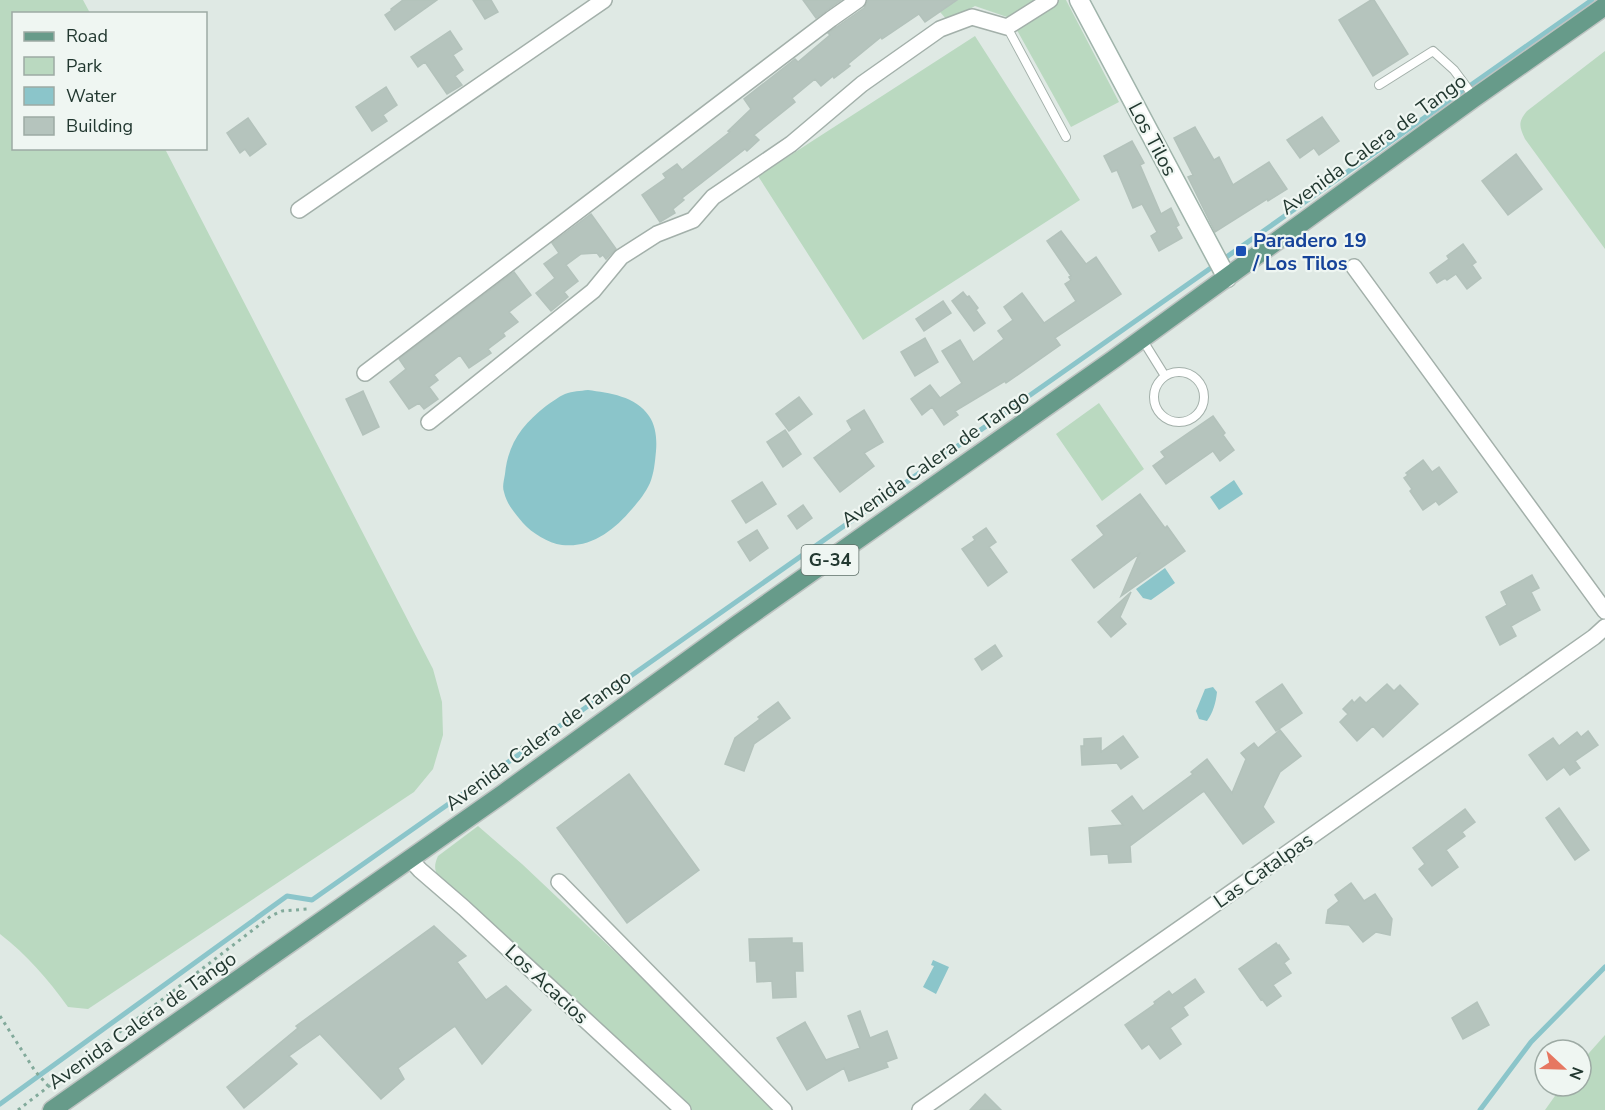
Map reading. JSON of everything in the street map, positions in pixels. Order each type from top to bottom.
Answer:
[{"type":"main road","name":"Avenida Calera de Tango","points":[[52,1110],[514,786],[738,624],[1142,339],[1220,266],[1470,92],[1605,6]]},
{"type":"street","points":[[299,210],[604,0]]},
{"type":"street","points":[[365,373],[858,0]]},
{"type":"street","points":[[429,422],[593,291],[621,257],[657,234],[693,220],[712,197],[792,144],[862,84],[940,29],[972,17],[1007,27],[1050,0]]},
{"type":"street","name":"Los Tilos","points":[[1079,0],[1220,266]]},
{"type":"street","points":[[1354,267],[1605,611]]},
{"type":"street","name":"Las Catalpas","points":[[920,1110],[1217,903],[1605,627]]},
{"type":"street","name":"Los Acacios","points":[[410,859],[684,1110]]},
{"type":"street","points":[[559,882],[784,1110]]},
{"type":"lane","points":[[1007,27],[1066,137]]},
{"type":"lane","points":[[1379,85],[1433,51],[1454,70],[1470,92]]},
{"type":"lane","points":[[1142,339],[1165,376]]},
{"type":"lane","points":[[1177,372],[1186,373],[1195,377],[1200,384],[1204,398],[1202,407],[1189,420],[1178,422],[1165,417],[1159,411],[1155,392],[1159,382],[1165,376],[1177,372]]},
{"type":"path","points":[[521,746],[530,756]]},
{"type":"path","points":[[0,1016],[35,1071],[44,1081]]},
{"type":"green space","points":[[0,0],[83,0],[89,12],[12,12],[12,150],[166,150],[433,669],[442,702],[443,735],[433,769],[414,792],[88,1009],[68,1007],[37,968],[0,934]]},
{"type":"green space","points":[[955,0],[1066,0],[1119,102],[1071,127],[1018,32],[1007,17],[975,6],[948,21],[940,12]]},
{"type":"green space","points":[[975,36],[1080,200],[863,340],[758,176]]},
{"type":"green space","points":[[1605,51],[1605,249],[1525,139],[1520,124],[1527,111]]},
{"type":"green space","points":[[1099,403],[1144,469],[1102,501],[1056,434]]},
{"type":"green space","points":[[478,826],[522,864],[774,1102],[778,1110],[691,1110],[439,878],[435,867],[438,856]]},
{"type":"green space","points":[[1605,1035],[1605,1110],[1545,1110],[1554,1098],[1593,1098],[1593,1048]]},
{"type":"water","points":[[588,390],[622,397],[644,409],[656,433],[654,467],[650,483],[644,493],[618,524],[601,536],[583,544],[562,545],[536,534],[512,509],[503,488],[507,463],[518,435],[538,413],[565,394]]},
{"type":"water","points":[[1234,480],[1243,494],[1219,510],[1210,497]]},
{"type":"water","points":[[1165,568],[1175,583],[1151,600],[1143,598],[1136,589]]},
{"type":"water","points":[[1213,687],[1217,692],[1213,711],[1207,721],[1199,719],[1196,711],[1205,689]]},
{"type":"water","points":[[933,960],[949,967],[936,994],[923,987],[934,966],[931,965]]},
{"type":"building","points":[[403,0],[437,0],[395,30],[385,15]]},
{"type":"building","points":[[473,0],[491,0],[498,12],[485,19]]},
{"type":"building","points":[[803,0],[841,0],[816,18]]},
{"type":"building","points":[[868,0],[957,0],[925,22],[919,14],[882,39],[881,37],[848,64],[850,66],[821,86],[815,79],[792,98],[795,102],[754,135],[759,140],[682,198],[684,200],[673,209],[675,213],[660,222],[642,195],[666,178],[663,174],[677,164],[682,170],[730,132],[728,131],[751,109],[744,99],[795,59],[798,62],[830,35],[828,33],[864,8]]},
{"type":"building","points":[[1374,0],[1408,54],[1373,76],[1339,20]]},
{"type":"building","points":[[450,31],[462,49],[453,55],[463,70],[455,76],[462,85],[447,94],[425,62],[418,67],[411,57]]},
{"type":"building","points":[[386,87],[397,105],[383,115],[387,121],[372,131],[356,107]]},
{"type":"building","points":[[1322,117],[1339,141],[1319,155],[1314,148],[1300,158],[1287,140]]},
{"type":"building","points":[[248,118],[266,144],[250,156],[245,149],[240,153],[227,133]]},
{"type":"building","points":[[1195,127],[1214,160],[1219,157],[1233,185],[1269,162],[1287,189],[1215,232],[1188,177],[1193,175],[1174,138]]},
{"type":"building","points":[[1132,141],[1144,163],[1140,165],[1161,214],[1171,208],[1179,225],[1176,227],[1182,238],[1159,251],[1151,236],[1157,232],[1142,204],[1133,208],[1117,170],[1112,172],[1104,156]]},
{"type":"building","points":[[1516,154],[1542,189],[1508,215],[1482,181]]},
{"type":"building","points":[[591,214],[616,249],[606,259],[597,253],[581,254],[566,265],[578,281],[564,292],[568,297],[551,311],[536,293],[555,278],[544,264],[559,253],[552,243]]},
{"type":"building","points":[[1061,231],[1086,264],[1096,257],[1121,294],[1055,338],[1060,345],[1006,383],[1005,381],[955,411],[958,415],[944,425],[932,407],[922,415],[911,399],[930,385],[940,398],[962,383],[942,351],[960,340],[973,362],[1004,339],[998,331],[1013,320],[1004,307],[1022,293],[1044,323],[1076,301],[1065,284],[1071,280],[1069,277],[1071,276],[1047,241]]},
{"type":"building","points":[[1463,244],[1476,262],[1472,265],[1481,278],[1467,289],[1456,274],[1437,283],[1430,273],[1449,259],[1447,256]]},
{"type":"building","points":[[514,272],[531,295],[509,312],[518,322],[503,333],[505,336],[488,349],[491,353],[469,368],[460,355],[434,375],[438,380],[429,387],[438,399],[424,409],[419,403],[409,409],[390,382],[406,369],[399,359]]},
{"type":"building","points":[[963,292],[978,308],[976,310],[985,323],[974,331],[952,301]]},
{"type":"building","points":[[943,301],[951,313],[924,331],[916,319]]},
{"type":"building","points":[[925,338],[938,362],[915,376],[901,352]]},
{"type":"building","points":[[363,391],[379,427],[363,435],[346,399]]},
{"type":"building","points":[[799,397],[812,414],[789,431],[776,414]]},
{"type":"building","points":[[864,410],[883,442],[864,453],[874,466],[840,492],[814,458],[852,430],[847,421]]},
{"type":"building","points":[[1213,416],[1234,450],[1220,461],[1213,451],[1166,484],[1153,466],[1165,457],[1161,452]]},
{"type":"building","points":[[785,430],[801,454],[783,467],[767,442]]},
{"type":"building","points":[[1423,460],[1432,472],[1439,467],[1457,492],[1439,505],[1436,501],[1423,510],[1404,478],[1408,475],[1406,473]]},
{"type":"building","points":[[762,482],[776,504],[746,523],[732,501]]},
{"type":"building","points":[[1140,494],[1185,551],[1121,596],[1139,554],[1094,588],[1072,560],[1104,535],[1097,526]]},
{"type":"building","points":[[803,505],[812,518],[797,529],[788,516]]},
{"type":"building","points":[[986,528],[996,542],[989,547],[1007,572],[988,586],[962,549]]},
{"type":"building","points":[[757,530],[768,548],[750,561],[738,542]]},
{"type":"building","points":[[1532,575],[1539,588],[1531,592],[1540,610],[1511,626],[1516,636],[1500,645],[1486,617],[1507,605],[1501,592]]},
{"type":"building","points":[[1131,592],[1120,617],[1126,624],[1111,637],[1098,622]]},
{"type":"building","points":[[995,645],[1002,656],[982,670],[975,659]]},
{"type":"building","points":[[1282,684],[1302,713],[1276,731],[1256,702]]},
{"type":"building","points":[[1387,684],[1394,691],[1400,685],[1418,704],[1383,737],[1373,726],[1357,741],[1340,722],[1348,714],[1343,709],[1352,700],[1354,703],[1360,697],[1366,703]]},
{"type":"building","points":[[778,702],[790,718],[754,744],[744,771],[725,764],[735,738]]},
{"type":"building","points":[[1280,730],[1301,756],[1280,772],[1263,807],[1274,822],[1243,844],[1204,791],[1130,846],[1131,862],[1109,863],[1108,854],[1091,855],[1089,828],[1123,825],[1112,811],[1132,796],[1143,811],[1193,774],[1191,772],[1207,759],[1232,793],[1246,759],[1241,753],[1254,743],[1258,748]]},
{"type":"building","points":[[1588,731],[1598,745],[1575,761],[1580,768],[1570,775],[1564,767],[1547,780],[1529,755],[1553,738],[1559,746],[1577,732],[1581,737]]},
{"type":"building","points":[[1123,736],[1138,757],[1121,769],[1117,763],[1082,765],[1081,746],[1084,746],[1084,739],[1101,738],[1101,752]]},
{"type":"building","points":[[629,774],[699,870],[627,923],[557,828]]},
{"type":"building","points":[[1559,808],[1589,850],[1575,860],[1546,818]]},
{"type":"building","points":[[1465,809],[1475,822],[1462,832],[1465,836],[1446,850],[1458,867],[1432,886],[1419,869],[1425,864],[1413,848]]},
{"type":"building","points":[[1351,883],[1364,901],[1375,894],[1392,919],[1390,935],[1376,932],[1363,942],[1349,925],[1326,923],[1328,910],[1339,901],[1335,895]]},
{"type":"building","points":[[434,926],[466,956],[457,962],[486,1000],[506,986],[531,1010],[482,1064],[455,1026],[398,1068],[404,1079],[381,1099],[320,1034],[289,1056],[297,1064],[244,1108],[227,1087],[298,1028],[296,1026]]},
{"type":"building","points":[[792,938],[792,943],[802,943],[803,971],[795,971],[796,997],[773,998],[772,981],[757,982],[756,961],[750,961],[749,939]]},
{"type":"building","points":[[1276,943],[1289,959],[1284,963],[1291,973],[1273,985],[1281,996],[1267,1006],[1239,969]]},
{"type":"building","points":[[1195,979],[1204,992],[1183,1007],[1188,1015],[1170,1028],[1181,1044],[1160,1059],[1149,1044],[1142,1049],[1125,1025],[1169,991],[1172,995]]},
{"type":"building","points":[[1477,1002],[1489,1025],[1463,1039],[1452,1018]]},
{"type":"building","points":[[860,1011],[870,1038],[887,1031],[897,1058],[886,1062],[888,1067],[849,1081],[844,1068],[807,1090],[777,1038],[805,1022],[826,1060],[860,1048],[848,1016]]},
{"type":"building","points":[[985,1094],[1001,1110],[970,1110]]},
{"type":"waterway","points":[[0,1104],[287,896],[312,900],[1592,0]]},
{"type":"waterway","points":[[1480,1110],[1531,1042],[1605,967]]},
{"type":"place","name":"Paradero 19 / Los Tilos","points":[[1241,251]]}]
